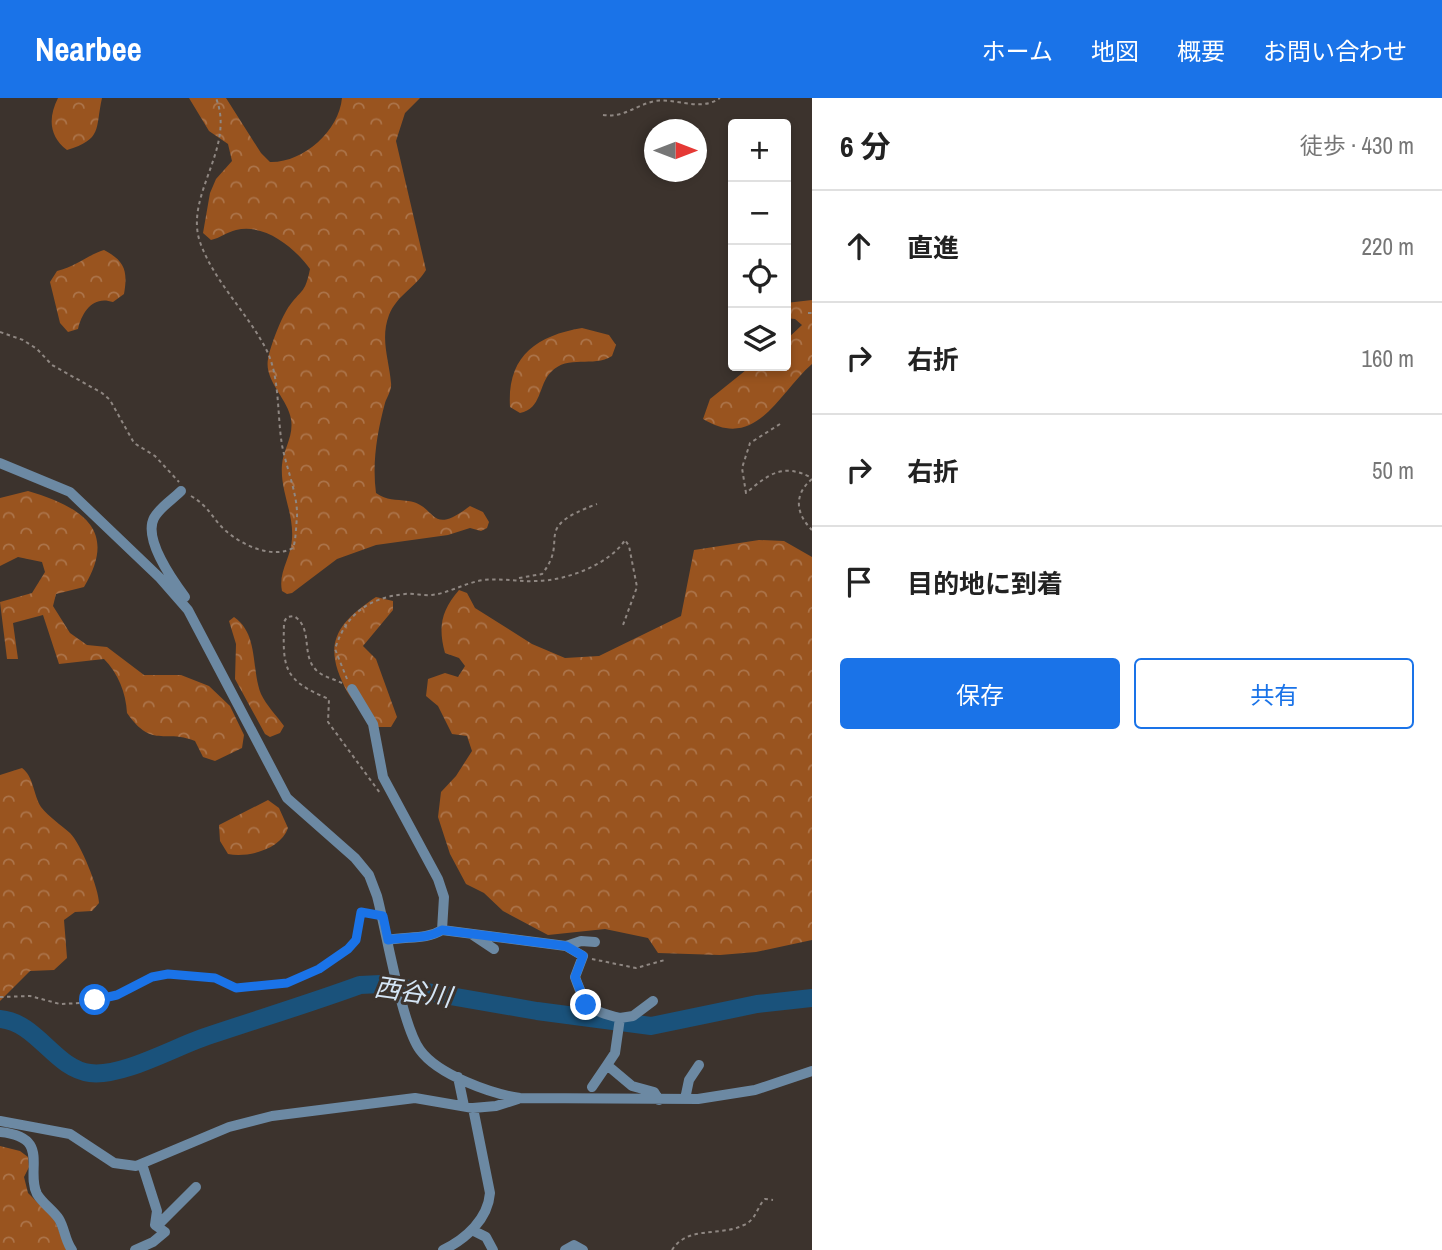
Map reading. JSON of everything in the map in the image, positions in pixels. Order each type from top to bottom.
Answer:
[{"type":"street","points":[[0,463],[70,492],[160,578],[188,610],[287,797],[355,858],[369,875],[383,916],[402,998],[420,1050],[429,1060],[458,1077],[502,1095],[520,1098],[685,1099],[755,1090],[812,1071]]},
{"type":"street","points":[[181,491],[158,511],[151,529],[163,568],[187,600],[188,610]]},
{"type":"street","points":[[352,689],[373,724],[383,776],[438,878],[445,909],[442,930]]},
{"type":"street","points":[[388,940],[408,935],[426,937],[442,930],[566,946],[583,956],[575,977],[586,1005],[592,1011],[620,1022],[653,1001]]},
{"type":"street","points":[[473,935],[494,949]]},
{"type":"street","points":[[566,946],[581,941],[595,942]]},
{"type":"street","points":[[592,1087],[615,1053],[620,1022]]},
{"type":"street","points":[[607,1065],[632,1086],[654,1092],[659,1100]]},
{"type":"street","points":[[685,1099],[689,1080],[699,1065]]},
{"type":"street","points":[[443,1250],[472,1230],[489,1203],[490,1193],[469,1107],[458,1077]]},
{"type":"street","points":[[0,1121],[70,1134],[114,1163],[126,1166],[142,1164],[229,1127],[272,1116],[415,1098],[469,1107],[496,1106],[520,1098]]},
{"type":"street","points":[[0,1132],[13,1134],[32,1148],[36,1156],[37,1194],[59,1219],[72,1250]]},
{"type":"street","points":[[135,1250],[153,1242],[164,1232],[157,1226],[157,1211],[142,1164]]},
{"type":"street","points":[[157,1226],[195,1186]]},
{"type":"street","points":[[472,1230],[486,1237],[493,1250]]},
{"type":"street","points":[[565,1250],[574,1245],[583,1250]]},
{"type":"path","points":[[0,332],[37,349],[52,365],[110,400],[134,443],[155,456],[179,482],[181,491],[204,503],[223,529],[244,543],[275,554],[293,548],[297,516],[282,449],[274,372],[267,352],[211,264],[198,234],[199,212],[221,133],[221,113],[216,98]]},
{"type":"path","points":[[603,115],[623,115],[654,102],[704,104],[720,98]]},
{"type":"path","points":[[780,424],[750,443],[742,468],[746,493],[771,473],[783,471],[812,479]]},
{"type":"path","points":[[812,479],[804,485],[798,501],[800,512],[812,530]]},
{"type":"path","points":[[352,689],[335,649],[344,626],[363,605],[404,594],[431,596],[469,583],[542,574],[552,555],[555,527],[570,513],[597,503]]},
{"type":"path","points":[[515,578],[535,582],[572,574],[619,550],[625,540],[629,546],[637,587],[623,625]]},
{"type":"path","points":[[352,689],[316,671],[309,661],[305,628],[294,615],[287,617],[284,622],[285,668],[290,675],[328,699],[328,722],[382,795]]},
{"type":"path","points":[[0,997],[30,996],[60,1004],[80,1003],[117,995],[152,977],[168,974],[215,978],[236,988],[287,983],[319,969],[348,949],[356,940],[361,912],[383,916]]},
{"type":"path","points":[[583,956],[616,966],[636,968],[666,960]]},
{"type":"path","points":[[672,1250],[680,1238],[688,1235],[726,1231],[744,1225],[755,1218],[765,1199],[773,1200]]},
{"type":"green space","points":[[58,98],[102,98],[92,137],[87,142],[67,150],[57,139],[52,126]]},
{"type":"green space","points":[[189,98],[226,98],[261,153],[270,162],[295,157],[317,143],[334,122],[342,98],[420,98],[405,113],[396,141],[426,270],[392,308],[386,324],[385,341],[391,386],[378,437],[375,459],[376,493],[388,499],[418,504],[440,520],[457,515],[470,506],[483,512],[489,522],[487,528],[481,531],[470,528],[448,535],[376,545],[337,559],[292,593],[282,591],[281,584],[291,546],[292,529],[282,465],[292,425],[286,404],[269,375],[268,359],[283,316],[305,286],[310,269],[288,246],[258,230],[236,230],[211,240],[203,233],[210,193],[216,179],[232,161],[228,144],[209,131]]},
{"type":"green space","points":[[104,250],[121,263],[126,279],[124,294],[113,302],[106,300],[94,303],[82,317],[78,329],[68,332],[60,323],[50,282],[57,271]]},
{"type":"green space","points":[[812,300],[812,364],[765,414],[753,423],[738,428],[722,427],[703,419],[710,399],[745,371],[791,371],[791,335],[802,325],[791,319],[791,302]]},
{"type":"green space","points":[[582,328],[609,335],[616,345],[612,356],[558,367],[547,377],[532,407],[520,413],[510,407],[513,375],[527,352],[550,337]]},
{"type":"green space","points":[[28,491],[47,497],[78,513],[89,523],[96,535],[94,567],[84,587],[56,594],[53,606],[70,633],[87,645],[107,647],[144,675],[181,675],[209,686],[230,706],[244,735],[242,748],[215,761],[203,757],[195,741],[175,736],[152,735],[144,731],[127,713],[120,684],[104,659],[59,664],[43,615],[13,623],[18,659],[7,659],[0,602],[32,593],[45,572],[42,562],[18,557],[0,566],[0,498]]},
{"type":"green space","points":[[759,540],[784,541],[812,557],[812,940],[756,952],[720,955],[658,953],[648,938],[605,929],[548,935],[503,911],[484,893],[466,884],[450,854],[438,817],[441,792],[456,776],[472,751],[467,736],[452,734],[438,706],[426,696],[428,679],[445,673],[458,677],[465,666],[459,658],[445,653],[442,635],[445,612],[459,590],[467,593],[475,608],[532,644],[565,658],[599,656],[681,616],[694,550]]},
{"type":"green space","points":[[376,597],[393,601],[393,610],[363,646],[376,659],[397,717],[391,727],[377,727],[354,702],[340,677],[334,649],[342,627],[350,617]]},
{"type":"green space","points":[[234,617],[242,624],[251,642],[261,694],[284,726],[280,733],[270,737],[265,734],[235,679],[236,644],[229,621]]},
{"type":"green space","points":[[22,768],[29,776],[41,807],[70,833],[79,847],[93,878],[99,903],[92,911],[75,912],[64,920],[67,958],[54,970],[30,971],[0,1001],[0,775]]},
{"type":"green space","points":[[268,800],[279,808],[288,828],[284,835],[271,847],[263,850],[245,855],[228,854],[220,841],[219,825]]},
{"type":"green space","points":[[0,1146],[20,1151],[28,1157],[29,1167],[24,1177],[28,1193],[54,1219],[67,1250],[0,1250]]},
{"type":"waterway","name":"西谷川","points":[[0,1019],[25,1028],[78,1070],[102,1073],[131,1067],[202,1038],[360,985],[381,984],[537,1011],[651,1026],[757,1004],[812,998]]},
{"type":"route","points":[[95,1000],[117,995],[152,977],[168,974],[215,978],[236,988],[287,983],[319,969],[348,949],[356,940],[361,912],[383,916],[388,940],[408,935],[426,937],[442,930],[566,946],[583,956],[575,977],[586,1005]]}]
